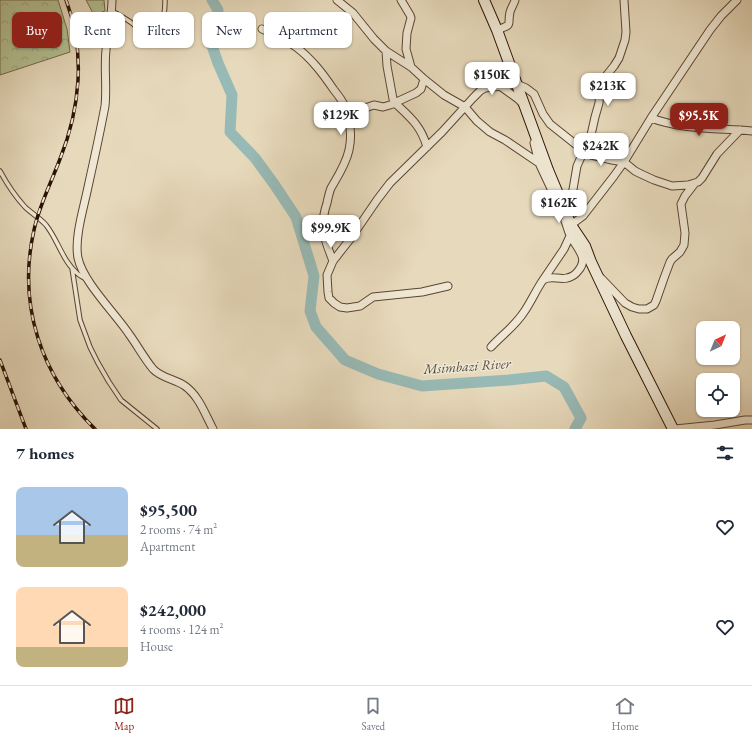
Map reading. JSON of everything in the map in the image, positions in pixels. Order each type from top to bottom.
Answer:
[{"type":"street","points":[[112,0],[112,11],[105,58],[105,106],[80,225],[77,253],[78,260],[88,281],[128,332],[154,369],[184,386],[194,394],[213,429]]},
{"type":"street","points":[[337,0],[352,13],[386,51],[411,67],[444,95],[465,107],[477,121],[490,132],[505,140],[539,163]]},
{"type":"street","points":[[401,0],[411,18],[407,33],[406,49],[411,67]]},
{"type":"street","points":[[484,0],[497,30],[548,170],[571,225],[584,246],[640,366],[674,429],[752,420]]},
{"type":"street","points":[[497,30],[507,27],[509,24],[510,12],[515,0]]},
{"type":"street","points":[[566,213],[571,201],[577,166],[591,135],[599,103],[602,81],[619,58],[625,40],[624,0]]},
{"type":"street","points":[[571,225],[583,216],[614,176],[710,30],[737,0]]},
{"type":"street","points":[[262,28],[289,42],[306,54],[327,79],[346,110],[350,126],[350,142],[344,165],[330,192],[322,223],[324,237],[333,261]]},
{"type":"street","points":[[386,51],[392,96],[396,103],[419,127],[424,136],[427,147]]},
{"type":"street","points":[[346,110],[362,109],[374,105],[386,106],[396,103],[416,94],[421,89],[424,79]]},
{"type":"street","points":[[448,286],[422,292],[373,297],[360,306],[347,308],[340,307],[330,298],[328,292],[327,275],[333,261],[347,244],[390,183],[442,132],[480,91],[485,88],[517,84],[526,88],[534,94],[550,124],[591,155],[624,162],[635,171],[648,178],[672,186],[695,183]]},
{"type":"street","points":[[500,86],[523,104],[539,163],[565,218],[570,236],[583,258],[583,263],[580,269],[573,276],[561,279],[550,277],[543,280]]},
{"type":"street","points":[[651,118],[682,125],[752,131]]},
{"type":"street","points":[[596,274],[622,300],[632,307],[648,309],[654,305],[672,259],[683,249],[685,233],[681,204],[695,183],[702,178],[717,154],[740,130]]},
{"type":"street","points":[[491,347],[514,326],[525,311],[543,280],[564,249],[570,236]]},
{"type":"lane","points":[[112,11],[128,21],[144,34],[148,35],[152,34],[160,25],[163,18],[165,0]]},
{"type":"lane","points":[[0,172],[8,186],[25,207],[45,224],[72,268],[88,281]]},
{"type":"lane","points":[[72,268],[80,320],[90,348],[121,400],[157,429]]},
{"type":"green space","points":[[0,0],[58,0],[62,12],[12,12],[12,48],[62,48],[62,13],[67,29],[70,52],[0,75]]},
{"type":"green space","points":[[86,0],[104,0],[105,11],[92,12]]},
{"type":"waterway","name":"Msimbazi River","points":[[212,0],[218,10],[212,46],[232,95],[230,132],[255,158],[296,217],[314,276],[310,311],[316,327],[345,360],[378,374],[422,386],[546,376],[564,387],[581,418],[575,429]]},
{"type":"railway","points":[[66,0],[76,40],[78,60],[76,100],[67,140],[36,221],[30,258],[29,285],[32,312],[38,338],[47,363],[60,386],[76,408],[95,429]]},
{"type":"railway","points":[[0,360],[26,429]]}]
